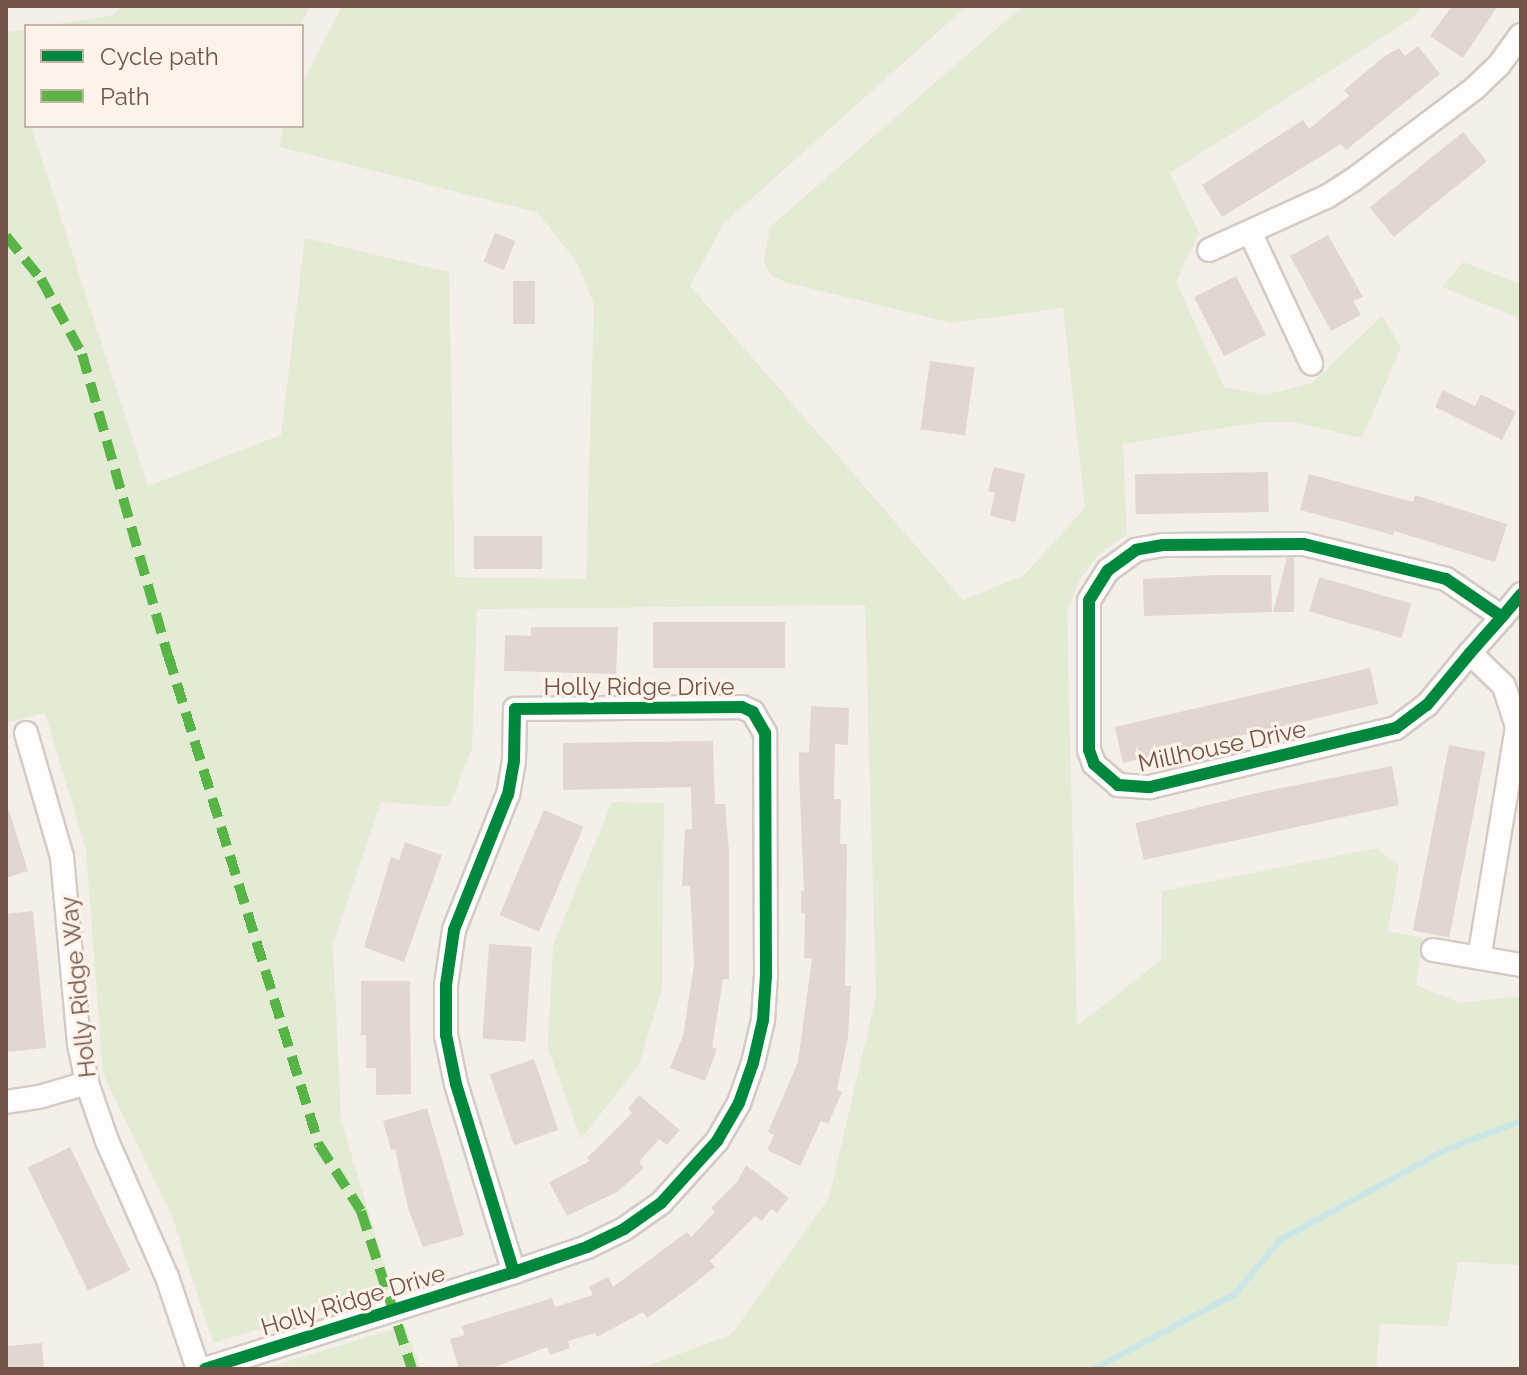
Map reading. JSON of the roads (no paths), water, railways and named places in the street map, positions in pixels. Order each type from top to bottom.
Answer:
[{"type":"street","points":[[1209,250],[1328,196],[1353,180],[1475,88],[1499,65],[1521,35]]},
{"type":"street","points":[[1250,232],[1311,363]]},
{"type":"street","name":"Millhouse Drive","points":[[1502,617],[1446,579],[1303,544],[1163,545],[1136,550],[1108,570],[1089,601],[1089,750],[1105,776],[1133,788],[1381,734],[1413,718],[1502,617],[1521,594]]},
{"type":"street","points":[[1470,653],[1504,686],[1517,727],[1479,958]]},
{"type":"street","name":"Holly Ridge Drive","points":[[205,1369],[514,1272],[587,1247],[624,1229],[661,1203],[717,1141],[739,1103],[763,1020],[766,975],[765,733],[753,712],[742,707],[515,709],[514,761],[508,794],[454,930],[446,985],[446,1035],[456,1084],[514,1272]]},
{"type":"street","name":"Holly Ridge Way","points":[[26,733],[62,857],[79,1044],[87,1083],[107,1141],[167,1277],[198,1369]]},
{"type":"street","points":[[1433,950],[1521,965]]},
{"type":"street","points":[[6,1102],[87,1083]]},
{"type":"waterway","points":[[1094,1369],[1235,1294],[1280,1240],[1447,1149],[1521,1121]]}]
